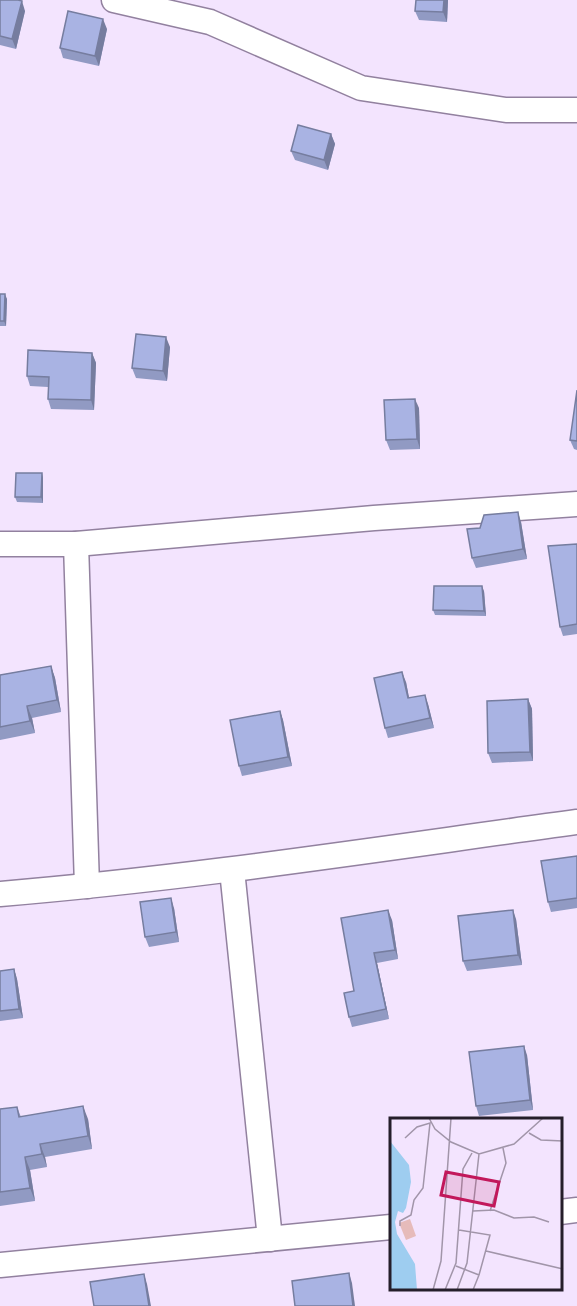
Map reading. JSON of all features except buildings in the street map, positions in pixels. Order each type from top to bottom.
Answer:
[{"type":"street","points":[[114,0],[210,22],[361,88],[506,110],[577,110]]},
{"type":"street","points":[[0,544],[76,544],[374,518],[577,504]]},
{"type":"street","points":[[76,544],[87,886]]},
{"type":"street","points":[[0,894],[232,870],[577,822]]},
{"type":"street","points":[[232,870],[270,1239]]},
{"type":"street","points":[[562,1212],[577,1210]]},
{"type":"street","points":[[0,1265],[390,1227]]}]
